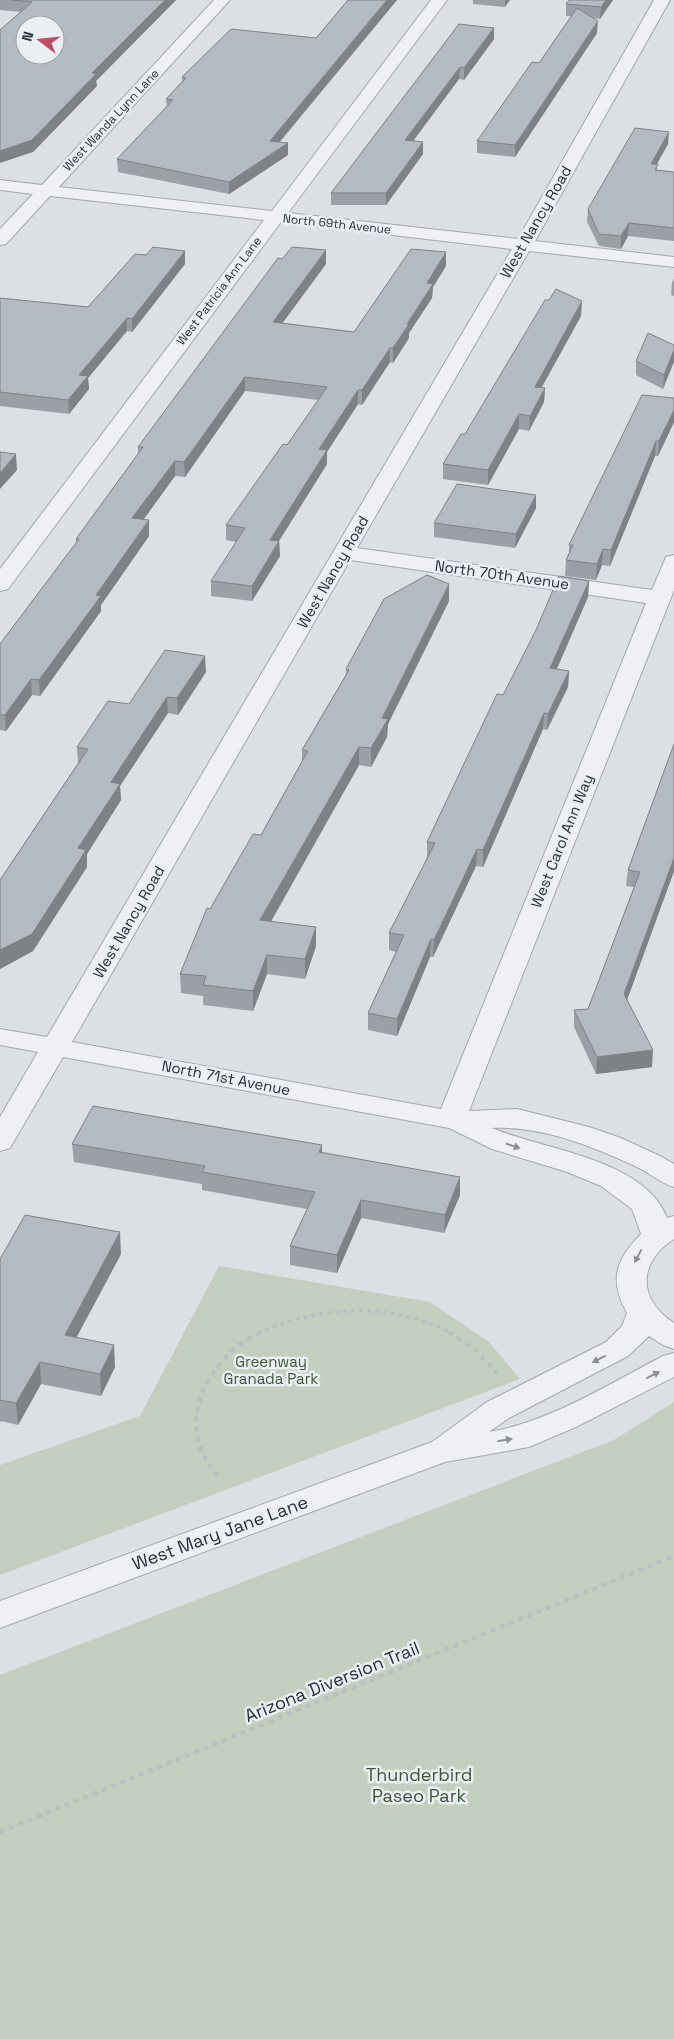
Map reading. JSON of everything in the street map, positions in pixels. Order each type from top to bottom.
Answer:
[{"type":"street","name":"West Wanda Lynn Lane","points":[[0,240],[222,0]]},
{"type":"street","name":"West Patricia Ann Lane","points":[[0,584],[438,0]]},
{"type":"street","name":"West Nancy Road","points":[[0,1142],[523,245],[663,9]]},
{"type":"street","name":"North 69th Avenue","points":[[0,185],[674,262]]},
{"type":"street","name":"North 70th Avenue","points":[[345,553],[659,598]]},
{"type":"street","name":"West Carol Ann Way","points":[[452,1120],[674,562]]},
{"type":"street","name":"North 71st Avenue","points":[[0,1037],[452,1120],[517,1118],[579,1133],[666,1164]]},
{"type":"street","name":"North 71st Avenue","points":[[452,1120],[508,1145],[586,1170],[622,1186],[639,1198],[665,1230],[639,1252],[631,1271],[632,1292],[643,1313],[662,1331],[674,1338]]},
{"type":"street","name":"West Mary Jane Lane","points":[[440,1451],[498,1410],[617,1349],[636,1331],[643,1313]]},
{"type":"street","name":"West Mary Jane Lane","points":[[0,1615],[440,1451],[517,1438],[565,1419],[674,1364]]},
{"type":"path","points":[[218,1476],[201,1450],[196,1422],[200,1394],[214,1369],[236,1347],[266,1329],[300,1317],[338,1311],[386,1313],[414,1318],[448,1331],[477,1350],[497,1373]]},
{"type":"path","name":"Arizona Diversion Trail","points":[[0,1832],[674,1556]]},
{"type":"green space","name":"Greenway Granada Park","points":[[219,1266],[430,1302],[489,1342],[520,1379],[0,1575],[0,1465],[140,1416]]},
{"type":"green space","name":"Thunderbird Paseo Park","points":[[674,1402],[674,2039],[0,2039],[0,1675],[614,1440]]},
{"type":"building","points":[[12,0],[165,0],[92,73],[96,74],[32,140],[0,151],[0,30],[15,17],[15,65],[65,65],[65,15],[17,15],[32,2]]},
{"type":"building","points":[[348,0],[387,0],[270,141],[288,143],[229,182],[117,159],[173,100],[166,99],[186,78],[182,77],[231,29],[316,38]]},
{"type":"building","points":[[569,0],[606,0],[601,7],[566,4]]},
{"type":"building","points":[[577,8],[598,21],[515,145],[477,141],[532,62],[539,63]]},
{"type":"building","points":[[459,24],[494,28],[464,68],[460,67],[405,140],[423,142],[386,193],[331,193]]},
{"type":"building","points":[[635,128],[669,132],[651,164],[658,164],[655,170],[674,172],[674,228],[629,223],[621,236],[599,234],[588,209]]},
{"type":"building","points":[[153,247],[185,251],[132,319],[127,318],[79,375],[88,376],[68,400],[0,392],[0,298],[88,307],[135,254],[146,255]]},
{"type":"building","points":[[292,247],[326,250],[273,322],[354,332],[411,249],[446,252],[427,283],[433,284],[407,324],[409,324],[393,348],[390,348],[362,390],[358,390],[319,449],[327,450],[270,540],[279,541],[252,586],[211,581],[245,528],[226,525],[283,444],[287,445],[327,387],[245,377],[184,462],[175,461],[132,518],[149,520],[96,595],[101,596],[39,680],[31,679],[5,715],[0,715],[0,644],[79,539],[76,539],[143,447],[138,447],[278,258],[282,259]]},
{"type":"building","points":[[556,289],[582,301],[535,387],[545,388],[530,416],[519,414],[488,470],[443,464],[461,434],[465,434],[545,300],[549,300]]},
{"type":"building","points":[[648,333],[674,345],[674,350],[664,375],[636,361]]},
{"type":"building","points":[[642,395],[674,398],[674,410],[659,441],[656,441],[611,550],[603,549],[597,564],[566,560],[573,545],[569,545]]},
{"type":"building","points":[[0,452],[16,454],[0,473]]},
{"type":"building","points":[[457,484],[536,495],[516,534],[434,523]]},
{"type":"building","points":[[427,575],[449,584],[382,718],[388,719],[371,748],[359,747],[260,920],[316,927],[305,959],[267,955],[253,991],[203,985],[206,976],[180,974],[207,908],[210,909],[253,834],[261,835],[308,751],[302,750],[349,670],[346,669],[384,599]]},
{"type":"building","points":[[559,576],[589,581],[550,668],[569,671],[548,714],[544,713],[483,850],[477,849],[434,940],[431,939],[397,1019],[368,1013],[404,935],[389,933],[435,843],[427,842],[497,694],[503,695],[536,630]]},
{"type":"building","points":[[165,650],[205,656],[177,698],[167,697],[111,782],[120,784],[78,848],[86,850],[32,934],[0,950],[0,880],[88,749],[77,747],[108,701],[129,704]]},
{"type":"building","points":[[674,744],[674,858],[624,994],[653,1050],[597,1057],[574,1010],[588,1009],[640,872],[628,870]]},
{"type":"building","points":[[93,1106],[322,1145],[319,1152],[460,1177],[445,1215],[361,1200],[337,1255],[290,1246],[315,1192],[202,1172],[205,1166],[72,1144]]},
{"type":"building","points":[[25,1215],[120,1232],[65,1335],[114,1345],[100,1374],[40,1362],[16,1403],[0,1400],[0,1259]]}]
